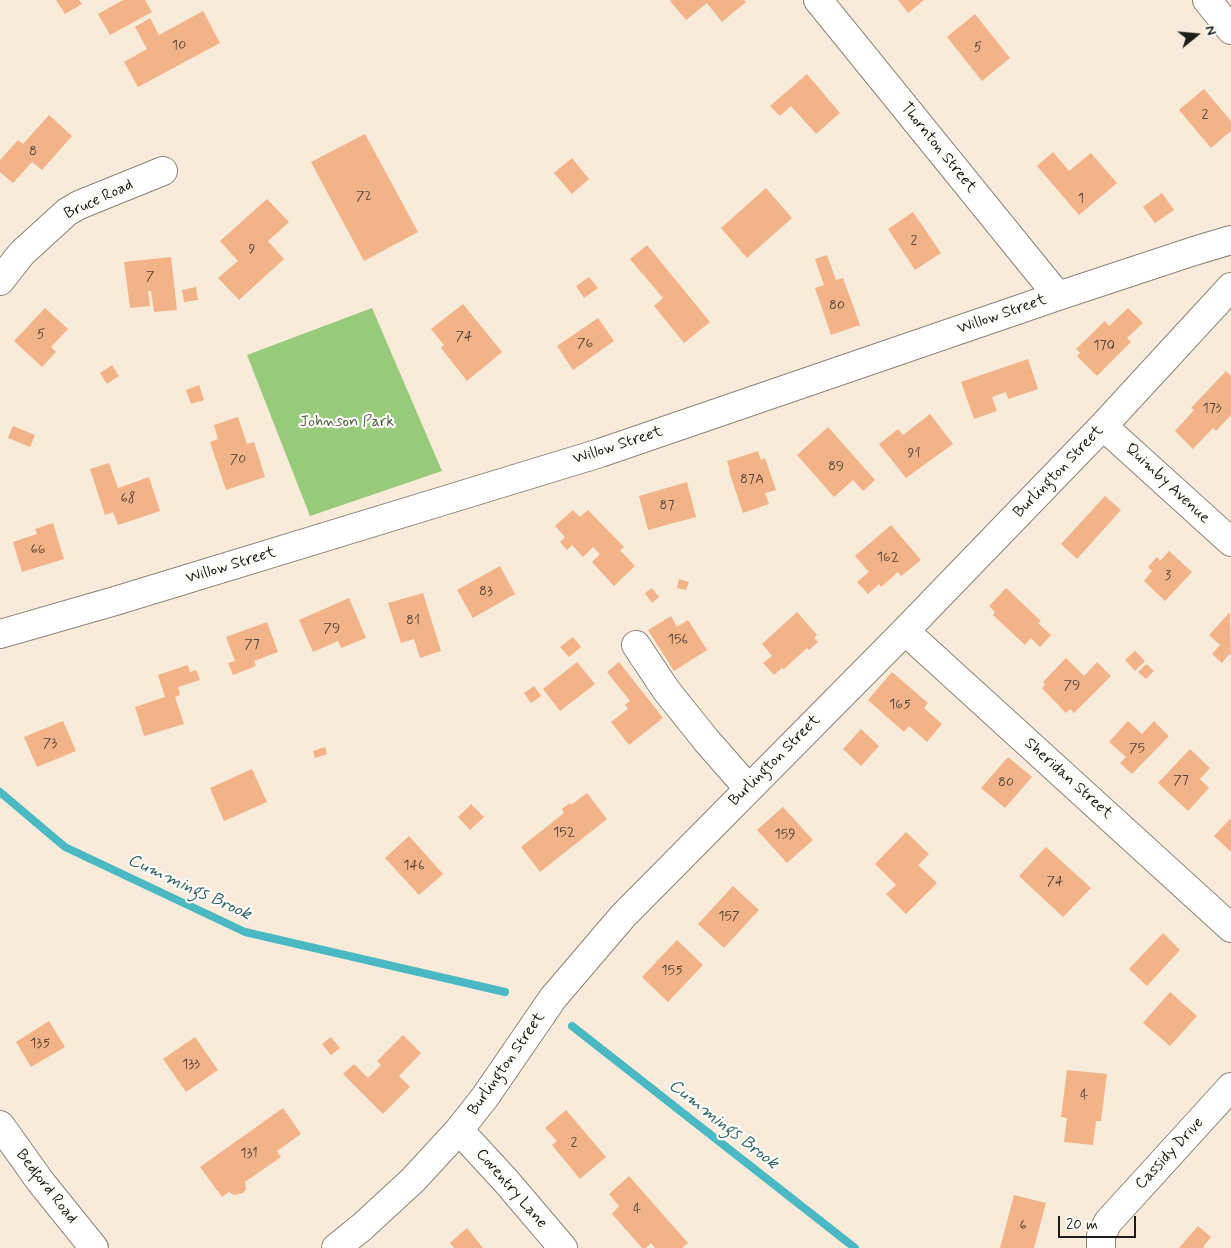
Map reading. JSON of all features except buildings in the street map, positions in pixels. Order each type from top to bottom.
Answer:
[{"type":"street","name":"Thornton Street","points":[[818,0],[1058,296]]},
{"type":"street","points":[[1206,0],[1231,30]]},
{"type":"street","name":"Bruce Road","points":[[0,281],[22,253],[67,212],[79,205],[164,171]]},
{"type":"street","name":"Willow Street","points":[[0,634],[600,453],[1058,296],[1231,240]]},
{"type":"street","name":"Burlington Street","points":[[336,1248],[413,1180],[459,1130],[485,1098],[532,1028],[576,970],[623,916],[905,631],[1104,426],[1231,287]]},
{"type":"street","name":"Quimby Avenue","points":[[1104,426],[1231,542]]},
{"type":"street","name":"Sheridan Street","points":[[905,631],[1231,928]]},
{"type":"street","points":[[636,644],[666,690],[748,788]]},
{"type":"street","name":"Cassidy Drive","points":[[1101,1248],[1102,1236],[1108,1222],[1231,1087]]},
{"type":"street","name":"Bedford Road","points":[[0,1125],[40,1181],[94,1248]]},
{"type":"street","name":"Coventry Lane","points":[[459,1130],[506,1181],[563,1248]]},
{"type":"green space","name":"Johnson Park","points":[[372,308],[442,471],[310,516],[247,355]]},
{"type":"waterway","name":"Cummings Brook","points":[[0,792],[65,847],[245,932],[505,992]]},
{"type":"waterway","name":"Cummings Brook","points":[[572,1026],[855,1248]]}]
